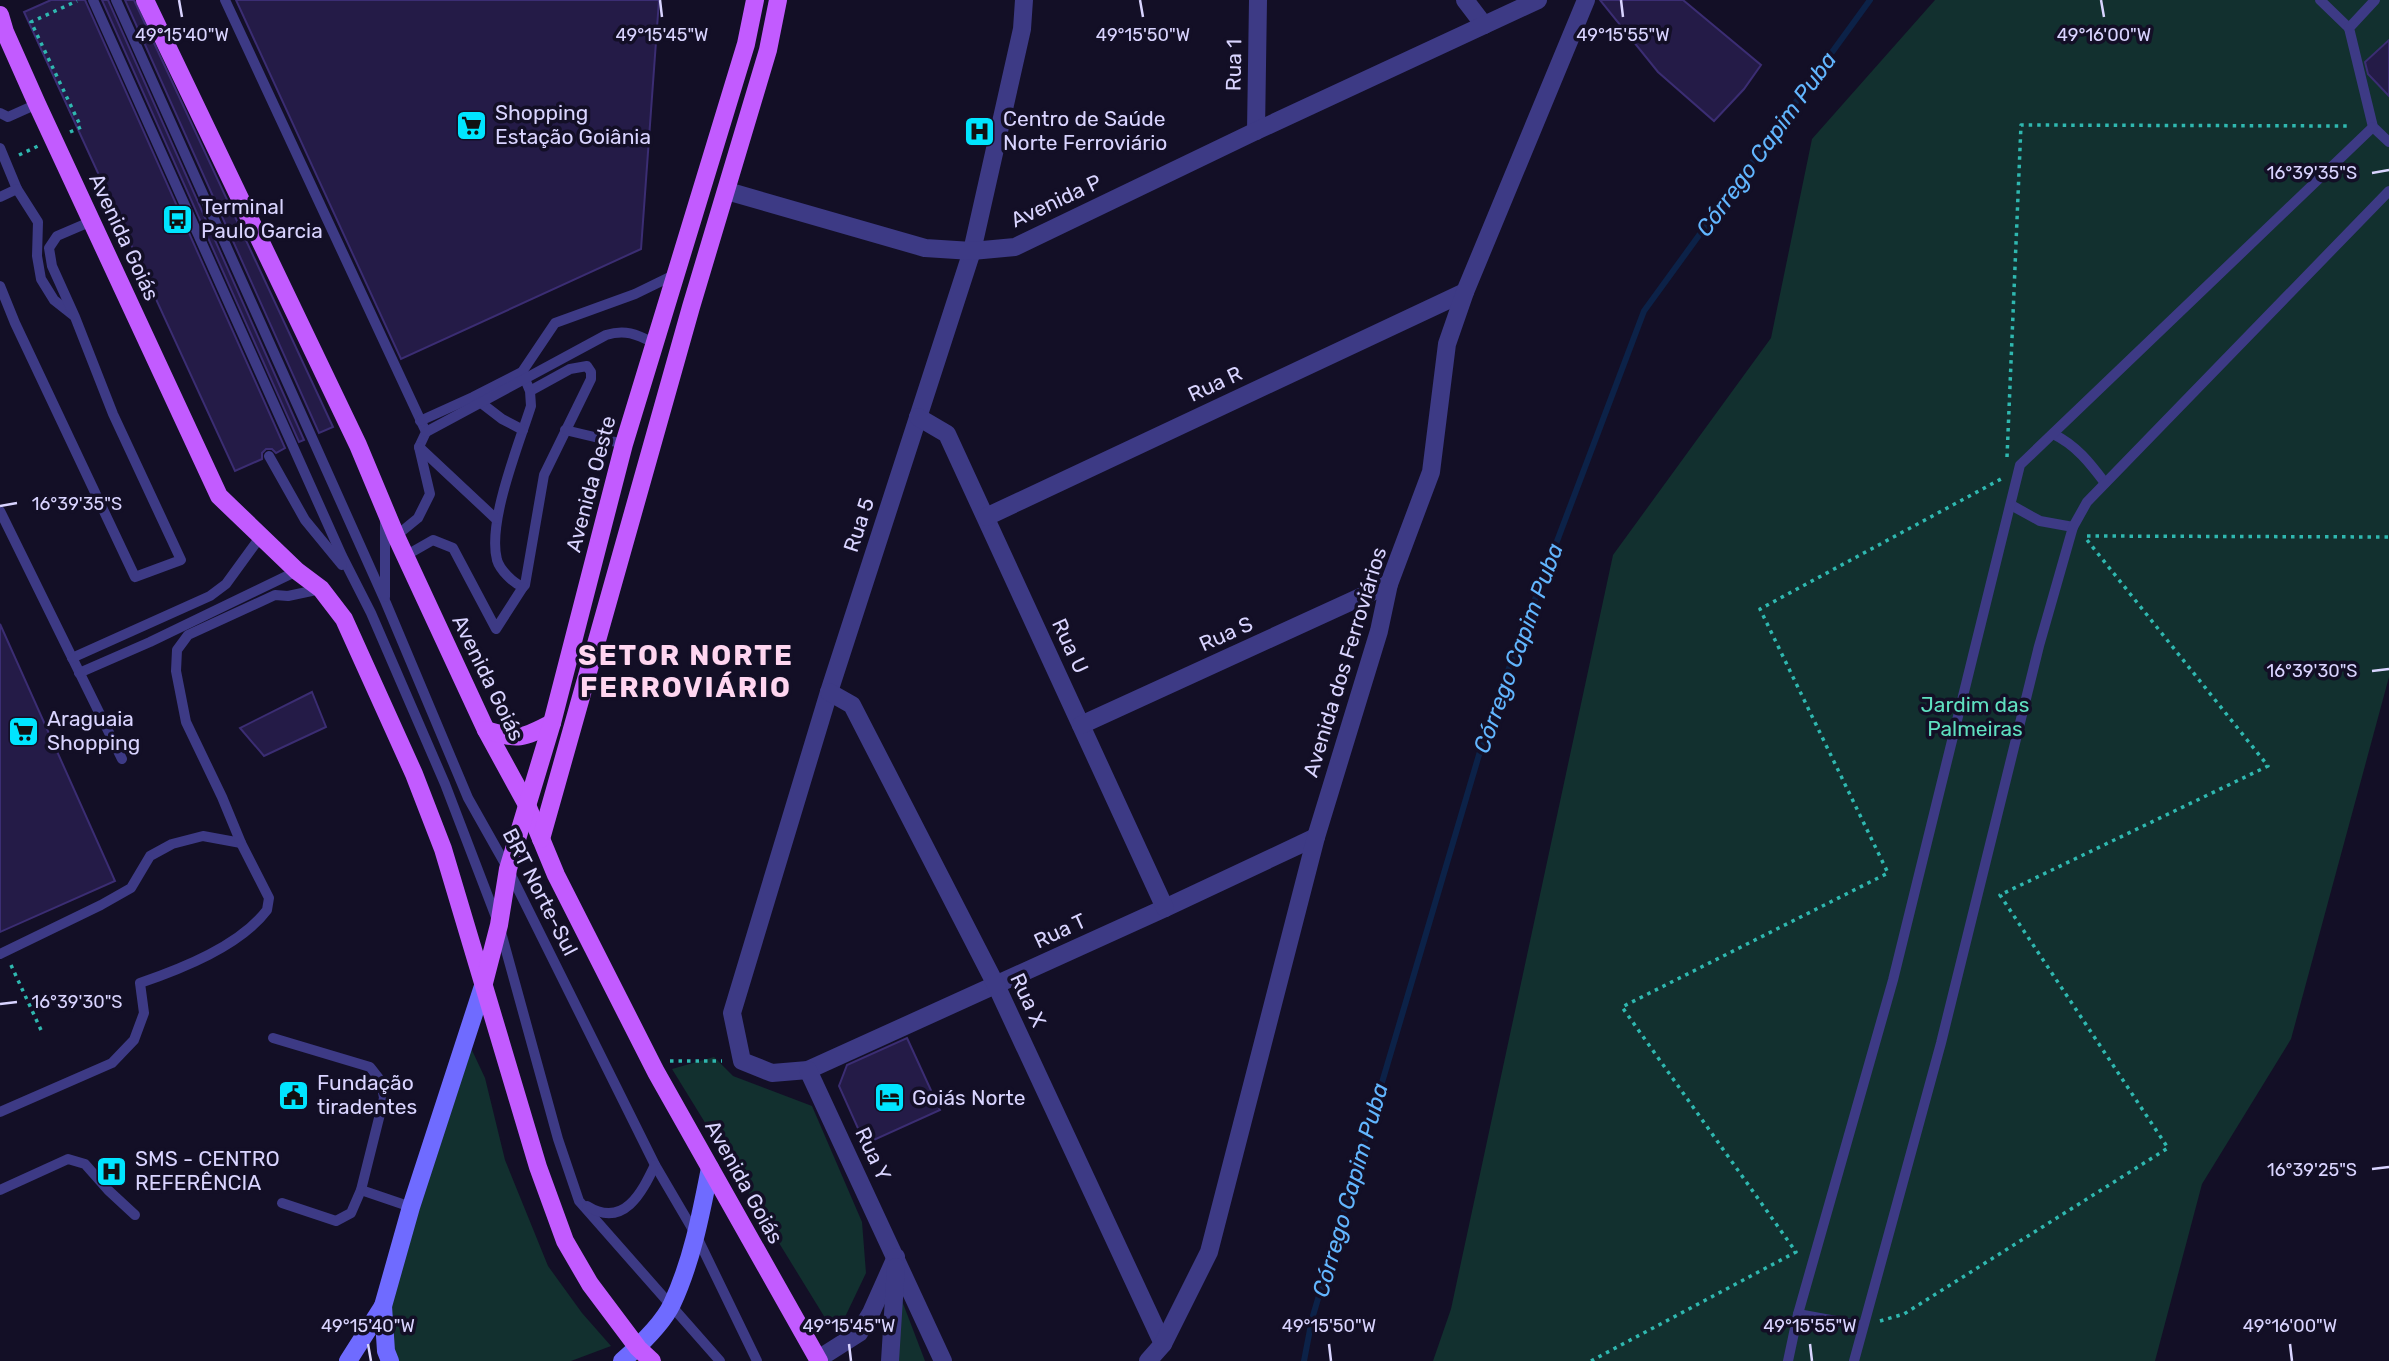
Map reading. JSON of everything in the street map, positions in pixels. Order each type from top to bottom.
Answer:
[{"type":"main road","name":"Avenida Goiás","points":[[145,0],[358,444],[405,556],[486,730],[527,805],[556,875],[651,1061],[819,1360]]},
{"type":"main road","name":"Avenida Oeste","points":[[484,983],[499,925],[508,869],[552,723],[624,444],[746,44],[755,0]]},
{"type":"main road","points":[[541,839],[691,307],[768,50],[778,0]]},
{"type":"main road","name":"Avenida Goiás","points":[[0,15],[37,104],[219,496],[297,571],[321,589],[344,619],[414,774],[443,849],[538,1167],[565,1241],[590,1284],[638,1348],[652,1361]]},
{"type":"main road","points":[[486,730],[512,738],[528,736],[552,723]]},
{"type":"main road","points":[[348,1361],[383,1306],[411,1207],[484,983]]},
{"type":"main road","points":[[622,1361],[638,1348],[671,1306],[696,1235],[710,1168]]},
{"type":"main road","points":[[383,1306],[386,1351],[390,1361]]},
{"type":"street","name":"Rua 5","points":[[742,1061],[732,1013],[829,692],[972,251],[1022,29],[1024,0]]},
{"type":"street","name":"Rua 1","points":[[1256,131],[1258,0]]},
{"type":"street","points":[[1465,0],[1485,25]]},
{"type":"street","name":"Avenida P","points":[[727,191],[925,248],[972,251],[1015,247],[1538,0]]},
{"type":"street","name":"Avenida dos Ferroviários","points":[[1148,1361],[1163,1344],[1209,1252],[1316,837],[1380,631],[1390,584],[1431,472],[1447,344],[1465,292],[1586,0]]},
{"type":"street","name":"Rua R","points":[[986,517],[1465,292]]},
{"type":"street","name":"Rua U","points":[[918,417],[947,434],[1165,908]]},
{"type":"street","name":"Rua S","points":[[1081,725],[1390,584]]},
{"type":"street","name":"Rua X","points":[[829,692],[852,705],[996,985],[1163,1344]]},
{"type":"street","name":"Rua T","points":[[742,1061],[772,1073],[808,1070],[1316,837]]},
{"type":"street","name":"Rua Y","points":[[808,1070],[943,1361]]},
{"type":"street","points":[[819,1360],[859,1333],[896,1257]]},
{"type":"street","name":"Rua Y","points":[[890,1361],[896,1257]]},
{"type":"lane","name":"BRT Norte-Sul","points":[[93,0],[445,784],[499,925],[558,1139],[579,1201],[720,1361]]},
{"type":"lane","name":"BRT Norte-Sul","points":[[116,0],[386,603],[468,798],[508,869],[655,1165],[696,1235],[758,1361]]},
{"type":"lane","points":[[225,0],[426,432]]},
{"type":"lane","points":[[2320,0],[2349,28],[2373,127],[2389,142]]},
{"type":"lane","points":[[2349,28],[2375,0]]},
{"type":"lane","points":[[0,113],[8,117],[37,104]]},
{"type":"lane","points":[[1788,1361],[1798,1314],[1893,980],[2020,465],[2373,127]]},
{"type":"lane","points":[[0,148],[17,189],[38,222],[36,248],[41,279],[54,300],[75,317]]},
{"type":"lane","points":[[0,197],[17,189]]},
{"type":"lane","points":[[1854,1361],[1941,1043],[2039,646],[2073,527],[2087,502],[2389,191]]},
{"type":"lane","points":[[0,286],[135,577],[181,560],[113,414],[52,266],[49,248],[57,236],[92,221]]},
{"type":"lane","points":[[524,375],[555,323],[635,294],[676,274]]},
{"type":"lane","points":[[396,536],[418,518],[430,494],[419,447],[426,432],[477,400],[595,340],[617,332],[632,332],[654,343]]},
{"type":"lane","points":[[405,556],[433,540],[453,548],[496,629],[525,585],[544,475],[591,379],[591,372],[587,366],[570,369],[530,391]]},
{"type":"lane","points":[[523,587],[498,563],[496,519],[531,405],[530,391],[524,375]]},
{"type":"lane","points":[[420,421],[477,400]]},
{"type":"lane","points":[[477,400],[502,419],[523,430]]},
{"type":"lane","points":[[565,430],[624,444]]},
{"type":"lane","points":[[2053,434],[2082,454],[2105,483]]},
{"type":"lane","points":[[419,447],[496,519]]},
{"type":"lane","points":[[269,456],[304,520],[355,580]]},
{"type":"lane","points":[[2011,505],[2040,521],[2073,527]]},
{"type":"lane","points":[[386,510],[386,603]]},
{"type":"lane","points":[[0,511],[122,759]]},
{"type":"lane","points":[[72,658],[210,596],[226,584],[261,536]]},
{"type":"lane","points":[[79,673],[297,571]]},
{"type":"lane","points":[[0,1112],[112,1063],[134,1040],[141,1022],[144,1013],[140,983],[175,971],[219,948],[261,918],[267,910],[269,898],[186,722],[176,671],[177,650],[188,635],[264,600],[321,589]]},
{"type":"lane","points":[[117,638],[125,653]]},
{"type":"lane","points":[[3,953],[131,888],[150,856],[172,844],[202,836],[241,843]]},
{"type":"lane","points":[[273,1038],[370,1067],[380,1080],[384,1098],[361,1190],[351,1213],[336,1221],[282,1203]]},
{"type":"lane","points":[[0,1190],[68,1159],[78,1160],[135,1215]]},
{"type":"lane","points":[[579,1201],[603,1212],[616,1212],[632,1205],[642,1194],[655,1165]]},
{"type":"lane","points":[[361,1190],[411,1207]]},
{"type":"lane","points":[[1798,1314],[1863,1326]]},
{"type":"path","points":[[54,139],[81,127],[31,22],[79,0]]},
{"type":"path","points":[[2006,463],[2021,125],[2373,127]]},
{"type":"path","points":[[1591,1361],[1796,1252],[1622,1007],[1888,873],[1760,609],[2006,477]]},
{"type":"path","points":[[1863,1326],[1904,1314],[2168,1148],[2000,895],[2268,766],[2084,537],[2389,537]]},
{"type":"path","points":[[3,953],[41,1030]]},
{"type":"path","points":[[651,1061],[742,1061]]},
{"type":"green space","name":"Jardim das Palmeiras","points":[[1935,0],[2389,0],[2389,677],[2291,1039],[2202,1184],[2155,1361],[1433,1361],[1451,1309],[1613,555],[1771,338],[1812,139]]},
{"type":"green space","points":[[470,1046],[485,1078],[505,1160],[548,1266],[582,1313],[611,1346],[571,1361],[399,1361],[390,1334],[393,1289]]},
{"type":"green space","points":[[714,1057],[733,1076],[812,1106],[862,1222],[866,1273],[845,1317],[827,1321],[672,1069]]},
{"type":"green space","points":[[899,1293],[925,1361],[896,1361]]},
{"type":"building","points":[[51,0],[85,0],[285,448],[276,453],[272,449],[266,449],[262,453],[262,459],[235,471],[24,12]]},
{"type":"building","points":[[102,0],[108,0],[304,440],[299,442]]},
{"type":"building","points":[[125,0],[134,0],[333,427],[319,433]]},
{"type":"building","name":"Shopping Estação Goiânia","points":[[236,0],[659,0],[641,249],[401,359]]},
{"type":"building","points":[[1600,0],[1683,0],[1761,65],[1744,89],[1714,121],[1658,72]]},
{"type":"building","points":[[2389,40],[2389,96],[2368,74],[2365,62]]},
{"type":"building","name":"Araguaia Shopping","points":[[0,624],[115,881],[0,932]]},
{"type":"building","points":[[312,692],[326,727],[264,756],[240,728]]},
{"type":"building","name":"Goiás Norte","points":[[907,1038],[940,1110],[865,1144],[839,1086],[847,1065]]},
{"type":"waterway","name":"Córrego Capim Puba","points":[[1304,1361],[1312,1319],[1489,721],[1644,311],[1870,0]]},
{"type":"place","name":"Shopping Estação Goiânia","points":[[472,125]]},
{"type":"place","name":"Centro de Saúde Norte Ferroviário","points":[[980,131]]},
{"type":"place","name":"Terminal Paulo Garcia","points":[[178,219]]},
{"type":"place","name":"Araguaia Shopping","points":[[24,731]]},
{"type":"place","name":"Fundação tiradentes","points":[[294,1095]]},
{"type":"place","name":"Goiás Norte","points":[[889,1098]]},
{"type":"place","name":"SMS - CENTRO REFERÊNCIA","points":[[112,1171]]},
{"type":"district","name":"SETOR NORTE FERROVIÁRIO","points":[[686,671]]}]
